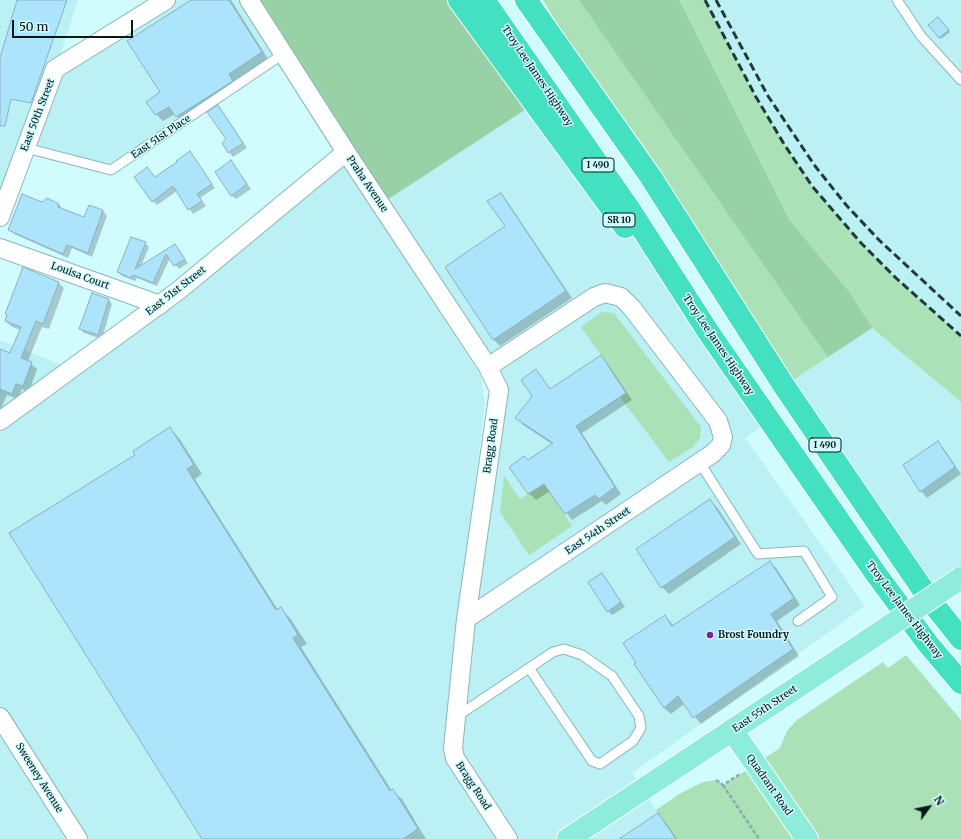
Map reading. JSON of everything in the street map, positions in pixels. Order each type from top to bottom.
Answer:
[{"type":"highway","name":"SR 10","points":[[458,0],[607,204],[709,333]]},
{"type":"highway","name":"Troy Lee James Highway","points":[[484,0],[630,210],[709,333],[876,574],[928,644],[961,683]]},
{"type":"highway","name":"I 490","points":[[526,0],[650,176],[784,386],[930,600],[961,639]]},
{"type":"highway","points":[[543,0],[650,176]]},
{"type":"main road","name":"East 55th Street","points":[[568,839],[961,578]]},
{"type":"main road","name":"Quadrant Road","points":[[732,730],[806,839]]},
{"type":"street","name":"East 50th Street","points":[[0,217],[55,69],[166,0]]},
{"type":"street","name":"Praha Avenue","points":[[249,0],[346,152],[488,367]]},
{"type":"street","name":"East 51st Street","points":[[0,421],[160,305],[346,152]]},
{"type":"street","name":"Louisa Court","points":[[0,248],[160,305]]},
{"type":"street","name":"East 54th Street","points":[[466,619],[700,463],[721,445],[724,437],[718,421],[632,308],[621,297],[605,293],[594,297],[488,367]]},
{"type":"street","name":"Bragg Road","points":[[488,367],[499,390],[466,619],[453,748],[455,758],[508,839]]},
{"type":"street","name":"Sweeney Avenue","points":[[0,716],[78,839]]},
{"type":"lane","points":[[897,0],[921,36],[961,80]]},
{"type":"lane","name":"East 51st Place","points":[[26,148],[111,170],[283,54]]},
{"type":"lane","points":[[700,463],[758,554],[804,551],[832,597],[798,621]]},
{"type":"lane","points":[[456,718],[552,652],[564,649],[582,655],[612,676],[639,716],[641,728],[633,741],[600,764],[592,761],[529,668]]},
{"type":"path","points":[[723,785],[735,778]]},
{"type":"path","points":[[716,780],[723,785],[759,839]]},
{"type":"shaded area","points":[[0,0],[78,0],[56,68],[166,0],[249,0],[283,54],[111,170],[26,148],[0,215]]},
{"type":"shaded area","points":[[705,0],[961,0],[961,336],[896,278],[861,243],[812,186],[784,144],[756,97]]},
{"type":"shaded area","points":[[534,104],[607,204],[709,333],[770,421],[745,438],[865,606],[632,773],[676,839],[0,839],[0,433],[96,363],[344,165],[481,376],[485,404],[456,635],[499,390],[381,204]]},
{"type":"shaded area","points":[[872,328],[961,402],[961,578],[930,600],[784,386]]},
{"type":"shaded area","points":[[0,340],[71,369],[0,421]]},
{"type":"green space","points":[[249,0],[459,0],[534,104],[381,204]]},
{"type":"green space","points":[[543,0],[705,0],[756,97],[784,144],[812,186],[861,243],[896,278],[961,336],[961,402],[872,328],[784,386],[650,176]]},
{"type":"green space","points":[[579,0],[679,0],[789,220],[849,292],[872,328],[828,357]]},
{"type":"green space","points":[[602,312],[614,313],[701,427],[700,438],[693,447],[669,462],[620,397],[601,355],[581,327]]},
{"type":"green space","points":[[504,476],[520,499],[544,484],[572,526],[529,555],[500,512]]},
{"type":"green space","points":[[906,655],[961,720],[961,839],[676,839],[656,810],[681,793],[703,782],[716,780],[724,785],[780,748],[787,731],[797,720],[883,662],[888,668]]},
{"type":"building","points":[[17,0],[67,0],[31,103],[11,99],[5,126],[0,126],[0,58]]},
{"type":"building","points":[[191,0],[229,0],[262,52],[229,74],[233,81],[176,117],[169,107],[155,115],[146,102],[160,92],[127,41]]},
{"type":"building","points":[[938,17],[949,30],[939,38],[928,25]]},
{"type":"building","points":[[218,105],[243,143],[228,153],[222,143],[226,139],[207,112]]},
{"type":"building","points":[[190,151],[212,184],[197,194],[202,201],[188,210],[173,186],[152,202],[134,177],[147,167],[155,177]]},
{"type":"building","points":[[231,160],[247,184],[231,196],[215,172]]},
{"type":"building","points":[[501,193],[566,291],[493,340],[445,267],[505,226],[487,201]]},
{"type":"building","points":[[22,194],[42,202],[47,198],[59,204],[58,207],[84,217],[89,205],[103,210],[88,253],[67,245],[63,254],[8,230]]},
{"type":"building","points":[[131,237],[146,242],[135,269],[175,244],[185,259],[174,266],[166,254],[153,283],[133,275],[131,278],[117,272]]},
{"type":"building","points":[[23,267],[59,282],[43,324],[36,321],[21,358],[32,362],[23,386],[16,384],[12,394],[0,389],[0,349],[10,353],[21,327],[5,321],[7,315],[5,314]]},
{"type":"building","points":[[92,293],[109,299],[98,335],[79,329]]},
{"type":"building","points":[[601,355],[626,393],[576,426],[615,487],[599,499],[595,495],[565,514],[544,484],[528,494],[509,467],[524,456],[528,460],[553,443],[515,418],[532,396],[521,380],[536,369],[550,389]]},
{"type":"building","points":[[170,427],[194,465],[187,469],[276,610],[281,607],[298,635],[293,638],[390,791],[393,789],[418,829],[403,839],[202,839],[9,533],[135,455],[133,451]]},
{"type":"building","points":[[938,441],[955,467],[920,492],[903,465]]},
{"type":"building","points":[[710,499],[735,537],[661,588],[636,549]]},
{"type":"building","name":"Brost Foundry","points":[[770,561],[794,598],[771,614],[793,649],[693,718],[678,696],[664,708],[634,664],[636,663],[623,643],[665,615],[672,626]]},
{"type":"building","points":[[602,573],[621,602],[607,612],[588,582]]},
{"type":"building","points":[[658,813],[676,839],[619,839]]},
{"type":"railway","points":[[705,0],[756,97],[784,144],[812,186],[861,243],[896,278],[961,336]]},
{"type":"railway","points":[[716,0],[768,96],[815,166],[847,206],[879,240],[961,316]]},
{"type":"place","name":"Brost Foundry","points":[[710,635]]}]
